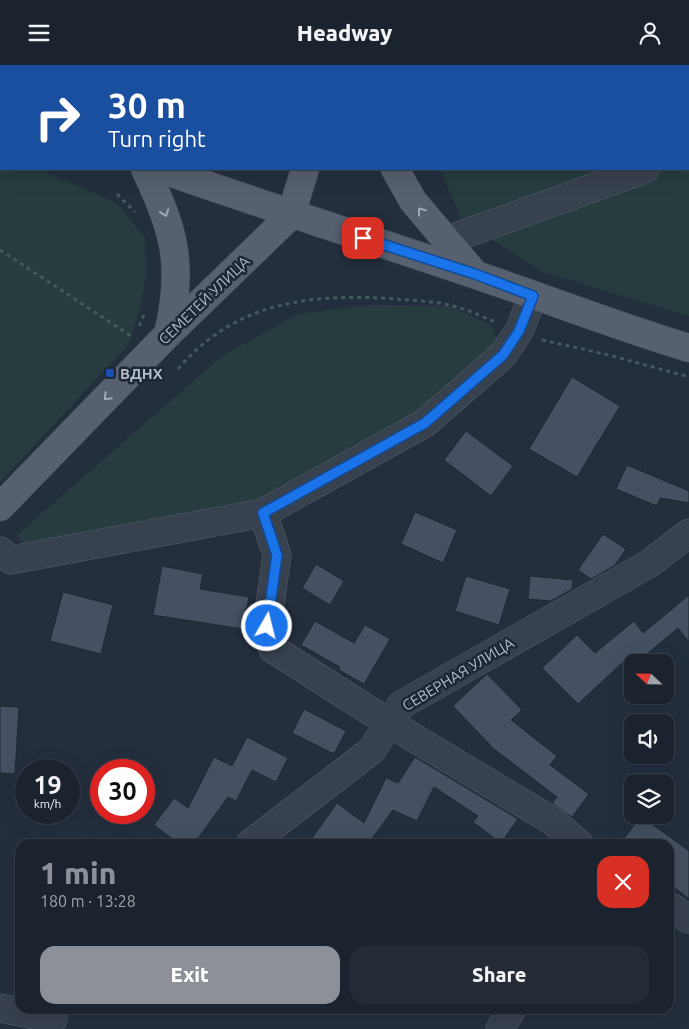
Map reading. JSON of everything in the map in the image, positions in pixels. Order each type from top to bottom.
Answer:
[{"type":"main road","points":[[145,170],[160,200],[175,253],[178,273],[176,301],[168,334]]},
{"type":"main road","points":[[163,170],[291,215],[475,274],[533,296],[689,348]]},
{"type":"main road","name":"СЕМЕТЕЙ УЛИЦА","points":[[0,507],[168,334],[291,215],[305,170]]},
{"type":"main road","points":[[396,170],[413,201],[475,274]]},
{"type":"street","points":[[446,241],[643,170]]},
{"type":"street","points":[[0,551],[11,560],[263,513],[425,423],[503,355],[519,331],[533,296]]},
{"type":"street","points":[[263,513],[277,555],[267,626],[273,649],[389,723],[554,822],[573,839]]},
{"type":"street","name":"СЕВЕРНАЯ УЛИЦА","points":[[256,839],[372,750],[401,705],[650,563],[689,533]]},
{"type":"street","points":[[674,909],[689,919]]},
{"type":"street","points":[[0,1008],[15,1011]]},
{"type":"street","points":[[29,1014],[54,1019]]},
{"type":"street","points":[[500,1029],[509,1014]]},
{"type":"path","points":[[117,194],[139,218]]},
{"type":"path","points":[[0,250],[133,338],[146,311]]},
{"type":"path","points":[[178,369],[193,351],[257,311],[320,297],[430,302],[460,307],[503,325]]},
{"type":"path","points":[[540,339],[609,355],[689,377]]},
{"type":"green space","points":[[0,170],[40,170],[117,203],[145,238],[146,276],[140,309],[128,345],[0,482]]},
{"type":"green space","points":[[440,170],[689,170],[689,316],[543,272],[462,221]]},
{"type":"green space","points":[[371,305],[450,306],[491,325],[498,342],[475,367],[375,442],[264,501],[24,545],[17,535],[222,356],[298,314]]},
{"type":"building","points":[[572,377],[620,406],[577,477],[529,449]]},
{"type":"building","points":[[466,431],[513,466],[491,496],[444,460]]},
{"type":"building","points":[[627,465],[689,491],[689,503],[660,498],[657,506],[616,489]]},
{"type":"building","points":[[415,512],[457,530],[443,563],[401,544]]},
{"type":"building","points":[[603,534],[626,549],[615,565],[591,579],[578,570]]},
{"type":"building","points":[[316,564],[344,581],[330,605],[302,588]]},
{"type":"building","points":[[162,566],[203,574],[200,589],[249,597],[243,629],[153,615]]},
{"type":"building","points":[[466,576],[510,589],[499,625],[455,611]]},
{"type":"building","points":[[530,576],[573,580],[572,589],[551,601],[528,599]]},
{"type":"building","points":[[63,592],[113,605],[101,654],[50,641]]},
{"type":"building","points":[[689,595],[689,642],[678,628],[647,654],[624,654],[624,663],[623,662],[578,704],[542,668],[577,635],[595,653],[634,621],[643,633]]},
{"type":"building","points":[[315,621],[354,643],[365,625],[390,639],[364,684],[339,670],[340,667],[301,645]]},
{"type":"building","points":[[487,674],[522,710],[511,720],[557,756],[550,765],[589,794],[572,817],[552,803],[557,797],[494,749],[453,706]]},
{"type":"building","points":[[0,706],[19,707],[15,774],[0,773]]},
{"type":"building","points":[[304,709],[346,731],[334,754],[292,733]]},
{"type":"building","points":[[247,737],[288,758],[276,782],[252,770],[236,801],[228,797],[198,839],[172,839],[154,825],[174,798],[188,808],[214,757],[232,766]]},
{"type":"building","points":[[415,757],[518,819],[504,839],[496,839],[473,822],[478,816],[434,787],[417,821],[393,810],[372,839],[312,839],[337,803],[364,823],[386,778],[398,783]]},
{"type":"building","points":[[635,824],[652,824],[673,839],[624,839]]},
{"type":"building","points":[[674,840],[689,851],[689,899],[674,887]]},
{"type":"place","name":"ВДНХ","points":[[110,373]]},
{"type":"route","points":[[267,626],[277,555],[263,513],[425,423],[503,355],[519,331],[533,296],[475,274],[363,238]]}]
